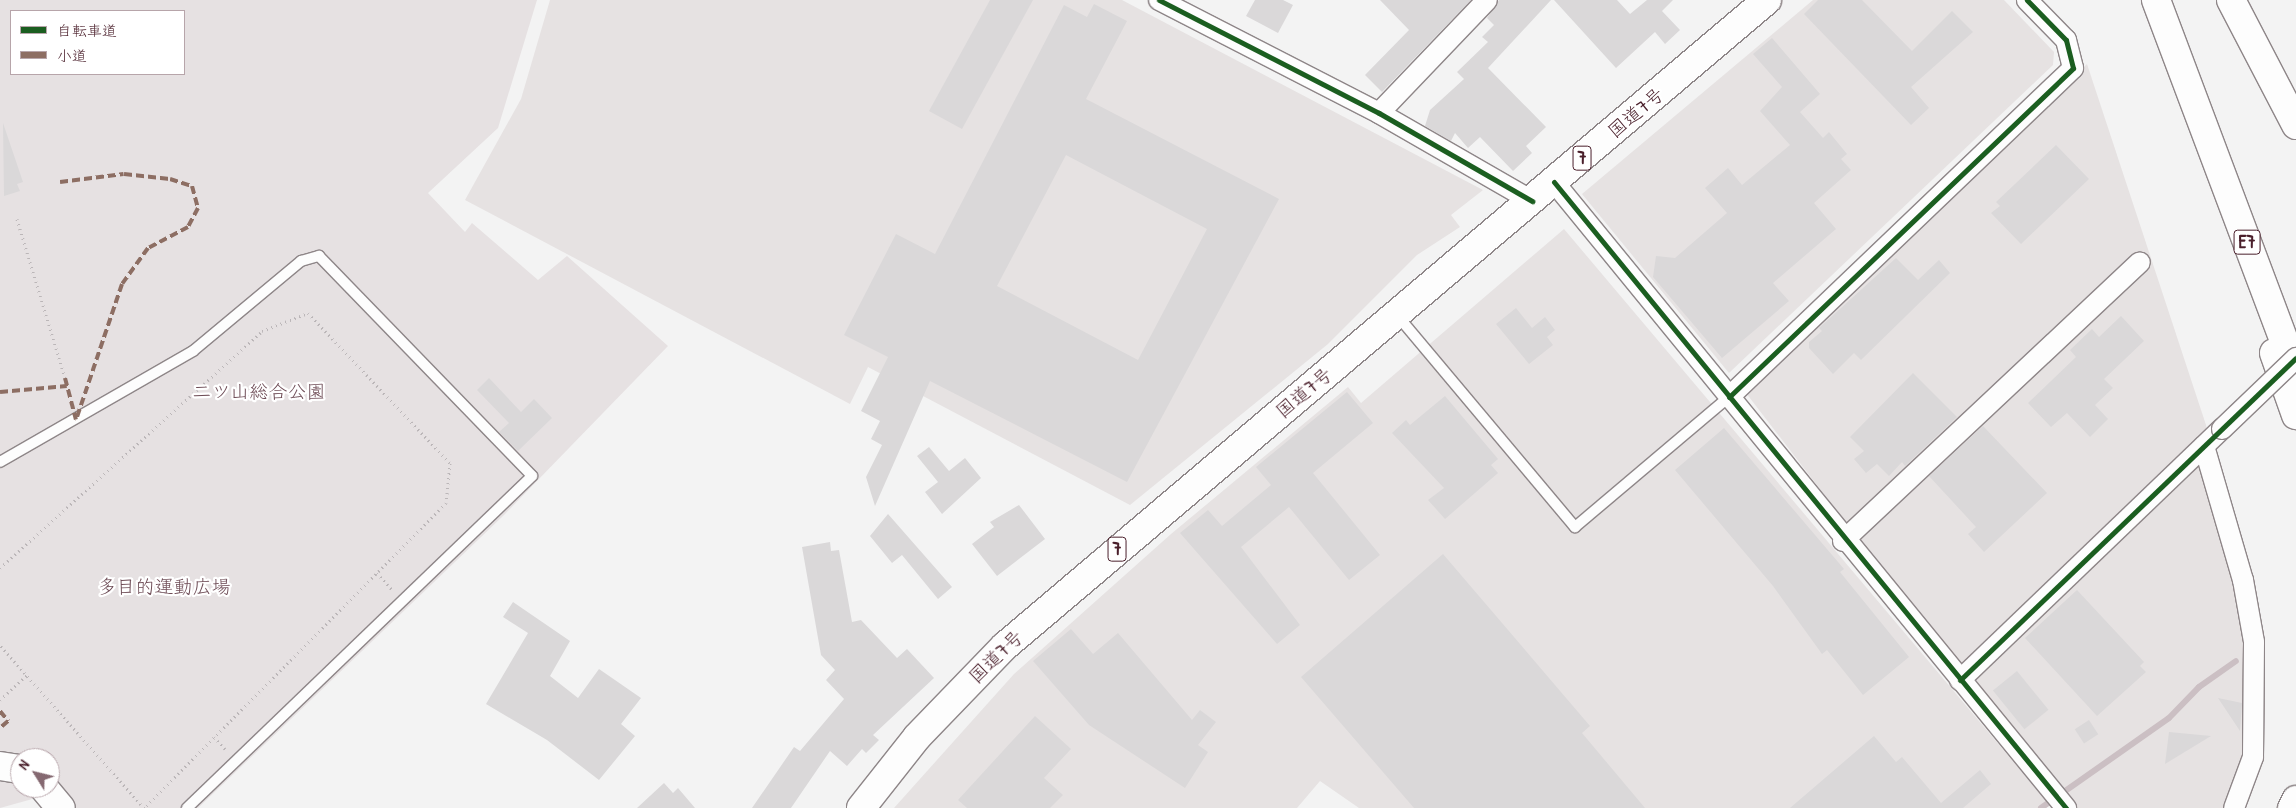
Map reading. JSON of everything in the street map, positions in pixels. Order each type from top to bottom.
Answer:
[{"type":"main road","name":"国道7号","points":[[861,808],[916,737],[1005,646],[1768,0]]},
{"type":"main road","name":"E7","points":[[2156,0],[2296,372]]},
{"type":"main road","points":[[2231,0],[2294,110]]},
{"type":"main road","points":[[2197,112],[2219,193],[2296,415]]},
{"type":"main road","points":[[52,798],[61,808]]},
{"type":"main road","points":[[2292,808],[2296,800]]},
{"type":"street","points":[[1159,0],[1379,113],[1532,201]]},
{"type":"street","points":[[1379,113],[1487,0]]},
{"type":"street","points":[[1729,397],[2073,68],[2066,40],[2027,0]]},
{"type":"street","points":[[1554,182],[1844,541],[2066,808]]},
{"type":"street","points":[[1844,541],[2140,262]]},
{"type":"street","points":[[1960,680],[2296,358]]},
{"type":"street","points":[[2204,446],[2243,580],[2254,642],[2253,757],[2234,808]]},
{"type":"lane","points":[[0,462],[193,351],[301,261],[319,256],[532,476],[187,808]]},
{"type":"lane","points":[[1397,315],[1575,526],[1729,397]]},
{"type":"path","points":[[17,219],[65,378]]},
{"type":"path","points":[[0,568],[262,330],[308,313],[450,464],[446,503],[144,808],[0,645]]},
{"type":"path","points":[[377,573],[402,601]]},
{"type":"path","points":[[0,700],[27,675]]},
{"type":"shaded area","points":[[550,0],[1122,0],[1483,190],[1451,215],[1460,227],[1417,255],[1328,344],[1130,505],[868,367],[850,404],[465,200],[521,99]]},
{"type":"shaded area","points":[[1813,0],[2004,0],[2054,52],[2053,65],[1729,373],[1582,194]]},
{"type":"shaded area","points":[[2087,64],[2206,425],[2240,604],[2247,687],[2245,754],[2223,808],[2078,808],[1973,688],[1746,393]]},
{"type":"shaded area","points":[[1564,229],[2049,804],[2044,808],[1359,808],[1320,781],[1297,808],[894,808],[1014,674],[1171,534],[1348,387],[1361,403]]},
{"type":"green space","name":"二ツ山総合公園","points":[[0,0],[537,0],[498,128],[428,193],[465,232],[472,223],[538,280],[567,256],[668,346],[504,515],[198,808],[59,808],[36,798],[0,808]]},
{"type":"building","points":[[990,0],[1033,0],[962,129],[929,111]]},
{"type":"building","points":[[1255,0],[1283,0],[1293,5],[1278,33],[1246,16]]},
{"type":"building","points":[[1380,0],[1471,0],[1382,92],[1365,75],[1409,30]]},
{"type":"building","points":[[1499,0],[1551,0],[1488,68],[1546,127],[1526,146],[1532,153],[1513,171],[1480,137],[1468,148],[1455,133],[1451,141],[1425,126],[1430,110],[1464,79],[1457,72],[1488,42],[1482,37],[1494,25],[1487,18]]},
{"type":"building","points":[[1554,0],[1617,0],[1630,14],[1647,0],[1673,0],[1662,11],[1680,30],[1665,44],[1655,32],[1616,68]]},
{"type":"building","points":[[1818,0],[1862,0],[1912,51],[1952,11],[1973,32],[1911,87],[1929,108],[1911,125],[1804,14]]},
{"type":"building","points":[[1094,4],[1127,21],[1086,99],[1279,199],[1127,482],[930,381],[875,506],[866,477],[882,445],[871,439],[880,421],[861,411],[888,357],[844,335],[896,234],[935,254],[1064,5],[1087,17]],"holes":[[[1066,155],[1207,229],[1138,360],[997,286]]]},
{"type":"building","points":[[1772,38],[1820,94],[1800,112],[1823,138],[1829,132],[1847,154],[1841,159],[1851,170],[1814,203],[1836,229],[1773,283],[1789,301],[1722,358],[1653,277],[1656,256],[1675,258],[1727,213],[1705,188],[1728,168],[1742,185],[1790,145],[1760,111],[1782,87],[1753,54]]},
{"type":"building","points":[[3,123],[23,182],[17,184],[20,191],[4,196]]},
{"type":"building","points":[[2056,145],[2089,179],[2021,244],[1991,213],[2000,206],[1996,202]]},
{"type":"building","points":[[1896,258],[1918,280],[1939,260],[1950,273],[1861,360],[1854,353],[1833,374],[1809,348],[1809,342],[1822,331],[1819,328]]},
{"type":"building","points":[[1516,308],[1532,328],[1545,317],[1555,330],[1547,337],[1553,345],[1529,364],[1496,324]]},
{"type":"building","points":[[2121,316],[2144,341],[2104,379],[2113,388],[2095,405],[2108,419],[2090,437],[2067,413],[2051,427],[2028,403],[2076,357],[2070,350],[2092,329],[2099,337]]},
{"type":"building","points":[[1913,373],[1957,417],[1905,466],[1902,462],[1889,476],[1877,464],[1866,473],[1854,459],[1864,451],[1850,437]]},
{"type":"building","points":[[489,378],[521,412],[534,399],[552,418],[518,451],[499,432],[509,423],[477,390]]},
{"type":"building","points":[[1347,392],[1373,423],[1313,473],[1380,555],[1349,580],[1289,507],[1241,547],[1300,625],[1277,644],[1180,533],[1208,510],[1222,526],[1271,485],[1256,467]]},
{"type":"building","points":[[1445,396],[1498,459],[1491,465],[1498,473],[1445,519],[1428,500],[1444,488],[1392,433],[1406,420],[1410,425]]},
{"type":"building","points":[[1983,426],[2047,493],[1984,552],[1968,534],[1976,527],[1929,476]]},
{"type":"building","points":[[1724,428],[1844,569],[1840,572],[1909,657],[1863,695],[1827,650],[1822,654],[1773,586],[1675,470]]},
{"type":"building","points":[[929,447],[949,471],[965,458],[981,478],[942,514],[925,492],[938,482],[917,456]]},
{"type":"building","points":[[1019,505],[1045,539],[997,576],[972,544],[994,527],[990,522]]},
{"type":"building","points":[[888,514],[952,587],[938,599],[902,555],[892,563],[870,536]]},
{"type":"building","points":[[830,542],[831,551],[839,550],[852,622],[861,620],[897,658],[907,649],[934,678],[873,735],[879,740],[866,753],[862,749],[847,766],[830,751],[791,808],[752,808],[794,747],[800,751],[844,699],[826,680],[835,670],[821,655],[802,547]]},
{"type":"building","points":[[1443,554],[1590,726],[1582,733],[1645,808],[1414,808],[1301,677]]},
{"type":"building","points":[[2077,590],[2144,662],[2140,666],[2146,672],[2097,716],[2025,638]]},
{"type":"building","points":[[513,602],[570,641],[550,676],[578,698],[599,669],[641,698],[621,724],[635,736],[599,780],[547,740],[486,704],[528,633],[503,617]]},
{"type":"building","points":[[1071,629],[1093,654],[1118,633],[1192,720],[1200,710],[1216,722],[1198,745],[1208,752],[1185,788],[1089,725],[1033,661]]},
{"type":"building","points":[[2017,671],[2048,710],[2024,729],[1993,691]]},
{"type":"building","points":[[2218,698],[2242,703],[2240,731]]},
{"type":"building","points":[[1035,716],[1071,749],[1044,778],[1063,795],[1050,808],[967,808],[958,800]]},
{"type":"building","points":[[2089,720],[2098,734],[2084,744],[2075,729]]},
{"type":"building","points":[[2169,732],[2211,736],[2165,764]]},
{"type":"building","points":[[1874,736],[1896,762],[1902,757],[1941,803],[1980,770],[1991,784],[1963,808],[1790,808]]},
{"type":"building","points":[[664,783],[673,793],[678,788],[695,808],[637,808]]},
{"type":"waterway","points":[[2041,808],[2169,718],[2199,687],[2236,661]]},
{"type":"marked path","points":[[60,182],[124,174],[170,179],[192,186],[198,208],[188,227],[148,248],[122,284],[76,420]]},
{"type":"marked path","points":[[65,378],[76,420]]},
{"type":"marked path","points":[[0,392],[67,386]]},
{"type":"marked path","points":[[0,711],[8,721],[0,728]]},
{"type":"cycle path","points":[[1159,0],[1379,113],[1532,201]]},
{"type":"cycle path","points":[[1729,397],[2073,68],[2066,40],[2027,0]]},
{"type":"cycle path","points":[[1554,182],[2066,808]]},
{"type":"cycle path","points":[[1960,680],[2296,358]]},
{"type":"park label","name":"多目的運動広場","points":[[164,587]]}]
